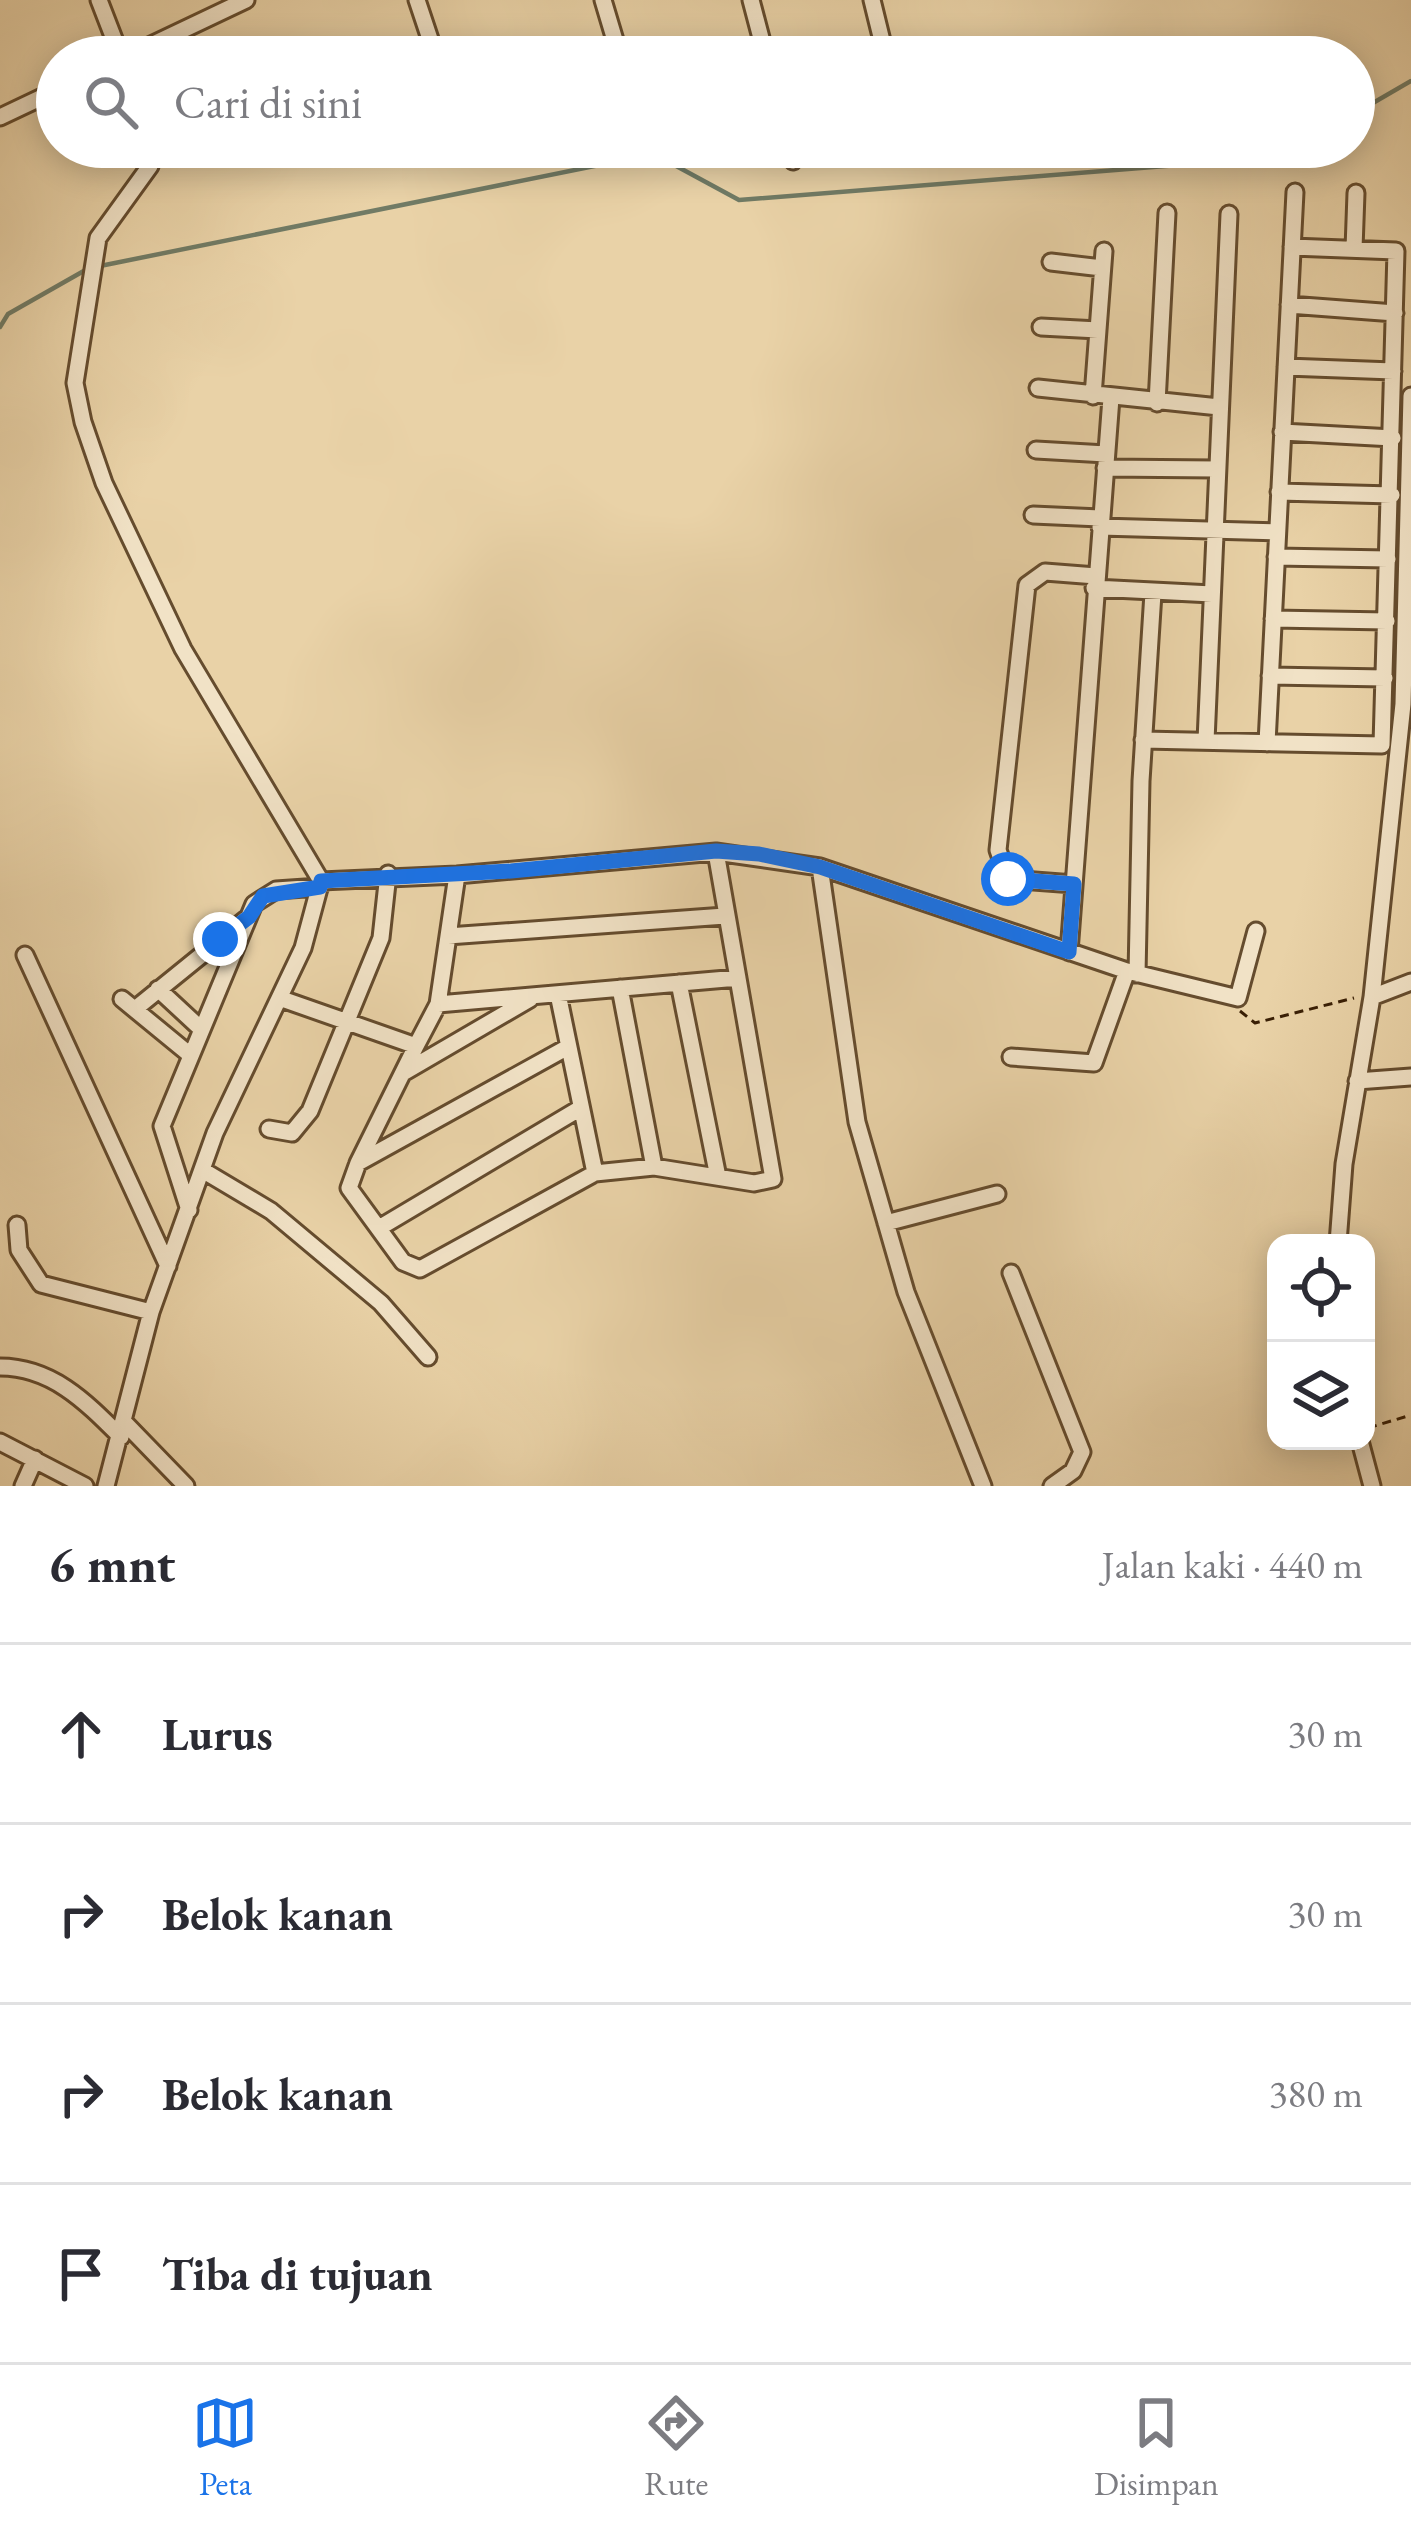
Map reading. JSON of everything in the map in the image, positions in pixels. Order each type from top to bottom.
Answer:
[{"type":"street","points":[[99,0],[115,36]]},
{"type":"street","points":[[169,36],[246,0]]},
{"type":"street","points":[[417,0],[429,36]]},
{"type":"street","points":[[603,0],[614,36]]},
{"type":"street","points":[[751,0],[760,36]]},
{"type":"street","points":[[872,0],[881,36]]},
{"type":"street","points":[[0,117],[36,100]]},
{"type":"street","points":[[106,1486],[151,1312],[214,1133],[282,999],[316,913],[320,884],[183,650],[104,484],[75,383],[98,238],[149,168]]},
{"type":"street","points":[[1267,742],[1295,192]]},
{"type":"street","points":[[1354,249],[1356,193]]},
{"type":"street","points":[[1157,403],[1167,213]]},
{"type":"street","points":[[1206,741],[1229,214]]},
{"type":"street","points":[[1143,740],[1382,745],[1396,251],[1292,247]]},
{"type":"street","points":[[1051,262],[1103,259],[1098,330],[1106,461],[1069,952]]},
{"type":"street","points":[[1289,305],[1395,313]]},
{"type":"street","points":[[1041,327],[1098,330]]},
{"type":"street","points":[[1286,368],[1393,371]]},
{"type":"street","points":[[1038,388],[1220,407]]},
{"type":"street","points":[[1339,1234],[1372,997],[1403,704],[1411,396]]},
{"type":"street","points":[[1282,432],[1394,438]]},
{"type":"street","points":[[1036,450],[1216,469]]},
{"type":"street","points":[[1279,492],[1392,495]]},
{"type":"street","points":[[1033,514],[1100,523],[1277,532]]},
{"type":"street","points":[[1276,556],[1388,559]]},
{"type":"street","points":[[1074,884],[1008,879],[998,850],[1027,585],[1046,572],[1153,593],[1212,593]]},
{"type":"street","points":[[1011,1057],[1094,1064],[1132,972],[1153,593]]},
{"type":"street","points":[[1273,619],[1387,621]]},
{"type":"street","points":[[1270,676],[1384,678]]},
{"type":"street","points":[[457,875],[438,1004],[349,1188],[403,1262],[420,1269],[595,1173],[654,1167],[764,1184],[773,1179],[716,851]]},
{"type":"street","points":[[189,1210],[162,1126],[200,1028],[263,896],[388,874],[457,875],[716,851],[820,867],[1132,972],[1238,998],[1256,931]]},
{"type":"street","points":[[820,867],[857,1122],[905,1292],[983,1486]]},
{"type":"street","points":[[269,1129],[288,1134],[304,1123],[350,1022],[380,938],[388,874]]},
{"type":"street","points":[[448,936],[724,916]]},
{"type":"street","points":[[189,1054],[129,1004],[158,989],[249,917]]},
{"type":"street","points":[[25,955],[168,1266]]},
{"type":"street","points":[[438,1004],[738,978]]},
{"type":"street","points":[[1372,997],[1411,982]]},
{"type":"street","points":[[679,983],[718,1177]]},
{"type":"street","points":[[620,988],[654,1167]]},
{"type":"street","points":[[158,989],[200,1028]]},
{"type":"street","points":[[557,994],[595,1173]]},
{"type":"street","points":[[403,1073],[535,996]]},
{"type":"street","points":[[282,999],[416,1046]]},
{"type":"street","points":[[358,1163],[568,1047]]},
{"type":"street","points":[[1357,1081],[1411,1077]]},
{"type":"street","points":[[380,1228],[579,1108]]},
{"type":"street","points":[[204,1171],[271,1211],[381,1303],[428,1357]]},
{"type":"street","points":[[886,1223],[997,1194]]},
{"type":"street","points":[[17,1225],[19,1250],[41,1284],[151,1312]]},
{"type":"street","points":[[1012,1273],[1082,1451],[1073,1471],[1052,1486]]},
{"type":"street","points":[[0,1367],[24,1367],[58,1381],[186,1486]]},
{"type":"street","points":[[0,1442],[85,1486]]},
{"type":"street","points":[[1362,1450],[1372,1486]]},
{"type":"street","points":[[23,1486],[35,1459]]},
{"type":"path","points":[[1238,998],[1245,1019],[1255,1023],[1344,998],[1372,997]]},
{"type":"path","points":[[1375,1425],[1411,1414]]},
{"type":"waterway","points":[[1375,102],[1411,81]]},
{"type":"waterway","points":[[100,266],[585,168]]},
{"type":"waterway","points":[[680,168],[739,200],[1141,168]]},
{"type":"waterway","points":[[0,327],[8,314],[89,268]]},
{"type":"route","points":[[220,939],[249,917],[263,896],[276,890],[320,887],[321,881],[511,871],[716,851],[820,867],[1069,952],[1074,884],[1008,879]]}]
